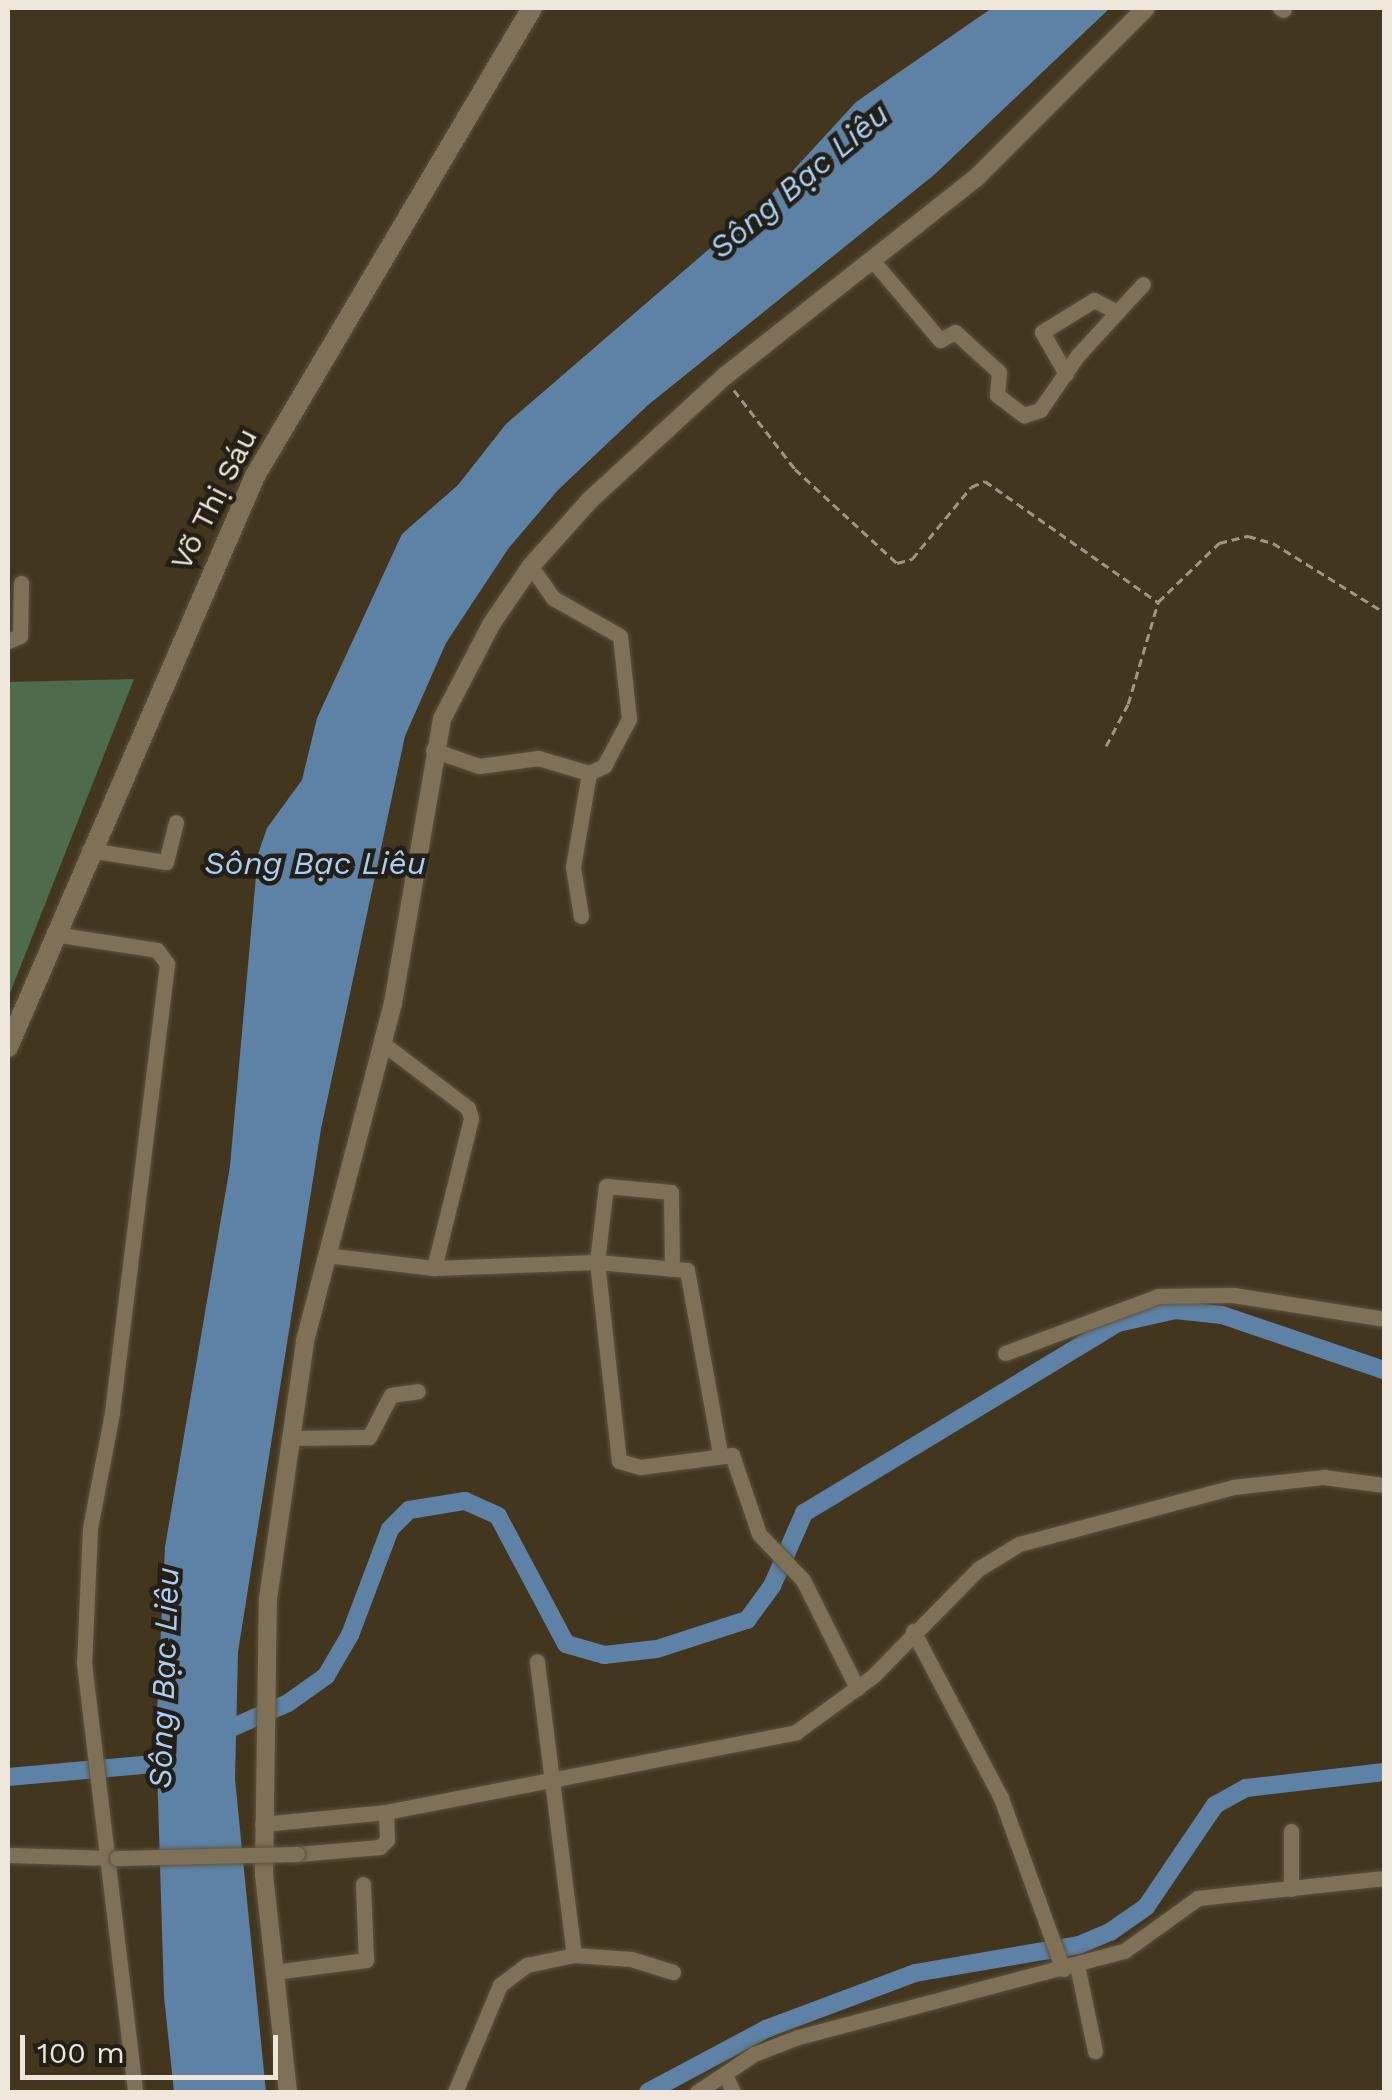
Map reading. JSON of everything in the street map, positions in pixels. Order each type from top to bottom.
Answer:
[{"type":"main road","name":"Võ Thị Sáu","points":[[8,1048],[89,850],[255,476],[532,8]]},
{"type":"street","points":[[288,2092],[262,1824],[268,1599],[289,1438],[326,1255],[382,1044],[432,750],[492,623],[531,566],[650,440],[976,178],[1146,8]]},
{"type":"street","points":[[872,261],[940,340],[955,332],[999,372],[997,395],[1024,415],[1040,410],[1143,284]]},
{"type":"street","points":[[1066,374],[1042,332],[1094,300],[1117,312]]},
{"type":"street","points":[[432,750],[479,766],[538,758],[589,773],[604,766],[629,720],[622,640],[553,598],[531,566]]},
{"type":"street","points":[[8,641],[20,636],[22,584]]},
{"type":"street","points":[[581,916],[573,867],[589,773]]},
{"type":"street","points":[[89,850],[166,862],[176,822]]},
{"type":"street","points":[[54,934],[157,950],[167,964],[112,1413],[90,1528],[84,1663],[112,1858],[135,2092]]},
{"type":"street","points":[[382,1044],[456,1097],[471,1118],[434,1268]]},
{"type":"street","points":[[672,1267],[671,1192],[621,1187],[603,1190],[596,1262],[619,1461],[640,1467],[720,1454],[734,1458],[759,1534],[804,1580],[858,1688]]},
{"type":"street","points":[[326,1255],[434,1268],[596,1262],[672,1267],[691,1276],[720,1454]]},
{"type":"street","points":[[1005,1352],[1158,1296],[1206,1293],[1384,1319]]},
{"type":"street","points":[[289,1438],[369,1437],[392,1396],[418,1390]]},
{"type":"street","points":[[262,1824],[386,1812],[796,1732],[858,1688],[978,1569],[1019,1544],[1233,1488],[1324,1477],[1384,1485]]},
{"type":"street","points":[[913,1631],[1001,1798],[1067,1964],[1096,2051]]},
{"type":"street","points":[[537,1661],[574,1955]]},
{"type":"street","points":[[8,1855],[112,1858],[297,1854],[380,1846],[387,1840],[386,1812]]},
{"type":"street","points":[[1292,1832],[1292,1889]]},
{"type":"street","points":[[697,2092],[798,2037],[1132,1947],[1198,1898],[1384,1878]]},
{"type":"street","points":[[274,1972],[366,1960],[363,1884]]},
{"type":"street","points":[[455,2092],[500,1984],[528,1965],[574,1955],[631,1959],[673,1972]]},
{"type":"street","points":[[725,2074],[733,2092]]},
{"type":"path","points":[[725,376],[795,469],[896,563],[912,559],[971,487],[986,481],[1158,602]]},
{"type":"path","points":[[1106,746],[1128,704],[1158,602],[1218,543],[1248,536],[1273,543],[1384,612]]},
{"type":"green space","points":[[134,679],[8,998],[8,682]]},
{"type":"water","name":"Sông Bạc Liêu","points":[[992,8],[1110,8],[934,175],[648,405],[558,490],[508,549],[446,643],[405,736],[321,1129],[238,1652],[235,1779],[266,2092],[174,2092],[164,1996],[156,1734],[165,1547],[230,1166],[258,854],[267,828],[302,780],[317,718],[402,534],[458,485],[506,424],[766,200],[856,102]]},
{"type":"waterway","points":[[213,1736],[288,1703],[326,1676],[350,1635],[390,1529],[409,1510],[465,1501],[498,1516],[566,1644],[604,1655],[657,1649],[747,1620],[772,1586],[804,1513],[1118,1323],[1175,1310],[1222,1315],[1384,1370]]},
{"type":"waterway","points":[[8,1777],[176,1762]]},
{"type":"waterway","points":[[648,2092],[766,2029],[915,1973],[1079,1945],[1110,1932],[1146,1907],[1215,1805],[1246,1788],[1384,1772]]}]
